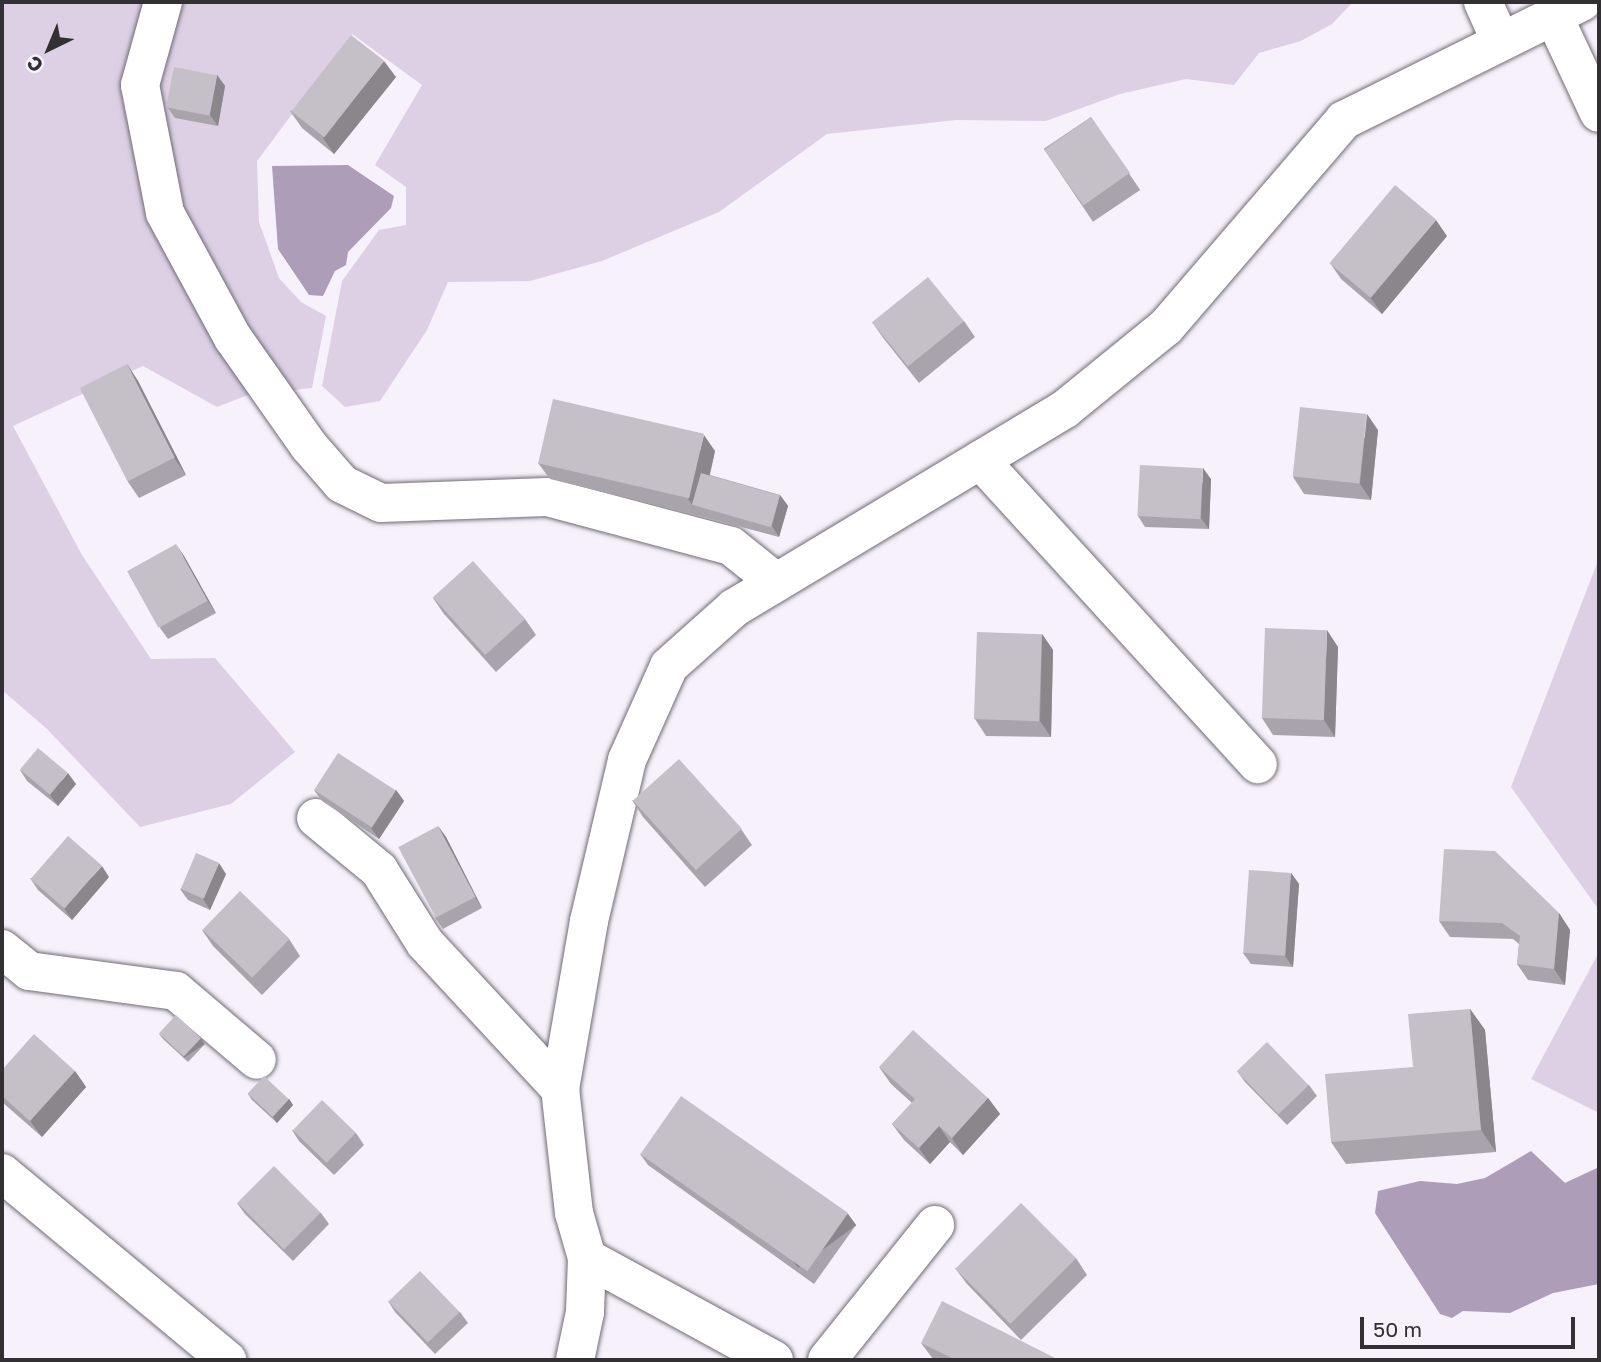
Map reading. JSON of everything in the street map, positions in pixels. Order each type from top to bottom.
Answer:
[{"type":"street","points":[[163,2],[139,85],[165,213],[233,338],[309,446],[342,484],[381,503],[547,497],[731,546],[776,582]]},
{"type":"street","points":[[1483,2],[1500,40]]},
{"type":"street","points":[[575,1360],[585,1312],[587,1258],[573,1213],[559,1089],[589,921],[627,760],[669,666],[734,608],[1065,409],[1166,327],[1344,120],[1500,40],[1568,9],[1599,113]]},
{"type":"street","points":[[981,460],[1258,764]]},
{"type":"street","points":[[316,818],[379,870],[425,943],[559,1089]]},
{"type":"street","points":[[2,949],[29,971],[176,991],[257,1060]]},
{"type":"street","points":[[2,1173],[228,1360]]},
{"type":"street","points":[[827,1360],[935,1226]]},
{"type":"street","points":[[587,1258],[774,1360]]},
{"type":"shaded area","points":[[2,2],[1353,2],[1332,24],[1301,41],[1259,53],[1234,85],[1186,79],[1120,94],[1046,121],[956,120],[827,134],[719,212],[602,261],[530,281],[448,282],[427,330],[380,401],[345,407],[322,386],[342,281],[379,230],[406,225],[406,187],[375,165],[422,85],[352,34],[257,161],[259,222],[279,278],[301,302],[326,316],[312,388],[248,395],[217,407],[143,366],[13,426],[82,555],[151,659],[215,658],[295,752],[231,804],[140,827],[47,729],[2,690]]},
{"type":"shaded area","points":[[348,165],[394,196],[391,208],[348,252],[346,265],[335,271],[323,296],[309,295],[278,249],[272,166]]},
{"type":"shaded area","points":[[1599,558],[1599,910],[1511,787]]},
{"type":"shaded area","points":[[1599,952],[1599,1113],[1531,1079]]},
{"type":"shaded area","points":[[1531,1151],[1565,1183],[1599,1167],[1599,1284],[1553,1293],[1510,1313],[1463,1311],[1452,1318],[1440,1314],[1375,1213],[1378,1191],[1420,1181],[1457,1184],[1485,1178]]},
{"type":"building","points":[[351,35],[384,61],[324,137],[291,111]]},
{"type":"building","points":[[174,67],[217,75],[209,116],[166,107]]},
{"type":"building","points":[[1091,117],[1130,173],[1083,205],[1044,150]]},
{"type":"building","points":[[1395,185],[1436,220],[1371,298],[1329,263]]},
{"type":"building","points":[[928,277],[964,321],[908,367],[872,322]]},
{"type":"building","points":[[127,364],[175,458],[127,482],[80,388]]},
{"type":"building","points":[[553,399],[704,434],[689,498],[538,463]]},
{"type":"building","points":[[1300,407],[1367,414],[1359,484],[1293,477]]},
{"type":"building","points":[[1140,465],[1203,468],[1200,519],[1137,516]]},
{"type":"building","points":[[701,473],[780,496],[771,527],[692,505]]},
{"type":"building","points":[[176,544],[208,601],[159,628],[127,571]]},
{"type":"building","points":[[473,561],[525,619],[485,655],[433,597]]},
{"type":"building","points":[[1265,628],[1327,630],[1324,720],[1262,718]]},
{"type":"building","points":[[977,632],[1042,634],[1039,721],[974,719]]},
{"type":"building","points":[[38,748],[68,773],[50,795],[20,769]]},
{"type":"building","points":[[338,753],[396,791],[372,827],[314,790]]},
{"type":"building","points":[[679,759],[742,829],[696,870],[633,800]]},
{"type":"building","points":[[438,826],[476,897],[436,918],[398,847]]},
{"type":"building","points":[[68,836],[102,866],[65,909],[31,879]]},
{"type":"building","points":[[1444,849],[1495,851],[1559,913],[1554,969],[1517,964],[1520,936],[1502,923],[1439,921]]},
{"type":"building","points":[[196,853],[219,863],[204,899],[181,889]]},
{"type":"building","points":[[1249,870],[1291,873],[1285,956],[1243,953]]},
{"type":"building","points":[[240,891],[290,939],[252,978],[202,930]]},
{"type":"building","points":[[1470,1009],[1481,1130],[1331,1142],[1325,1074],[1413,1067],[1408,1014]]},
{"type":"building","points":[[176,1015],[201,1038],[184,1056],[159,1033]]},
{"type":"building","points":[[913,1030],[988,1098],[952,1138],[939,1126],[919,1148],[892,1124],[915,1099],[879,1067]]},
{"type":"building","points":[[34,1034],[75,1071],[30,1121],[2,1096],[2,1070]]},
{"type":"building","points":[[1267,1042],[1309,1085],[1278,1114],[1237,1071]]},
{"type":"building","points":[[264,1076],[289,1099],[272,1117],[248,1094]]},
{"type":"building","points":[[681,1096],[848,1213],[807,1271],[640,1154]]},
{"type":"building","points":[[322,1100],[356,1133],[327,1163],[293,1130]]},
{"type":"building","points":[[274,1166],[321,1213],[284,1249],[237,1203]]},
{"type":"building","points":[[1021,1203],[1076,1258],[1010,1324],[955,1269]]},
{"type":"building","points":[[420,1271],[460,1312],[428,1343],[388,1302]]},
{"type":"building","points":[[942,1301],[1059,1360],[956,1360],[921,1343]]}]
